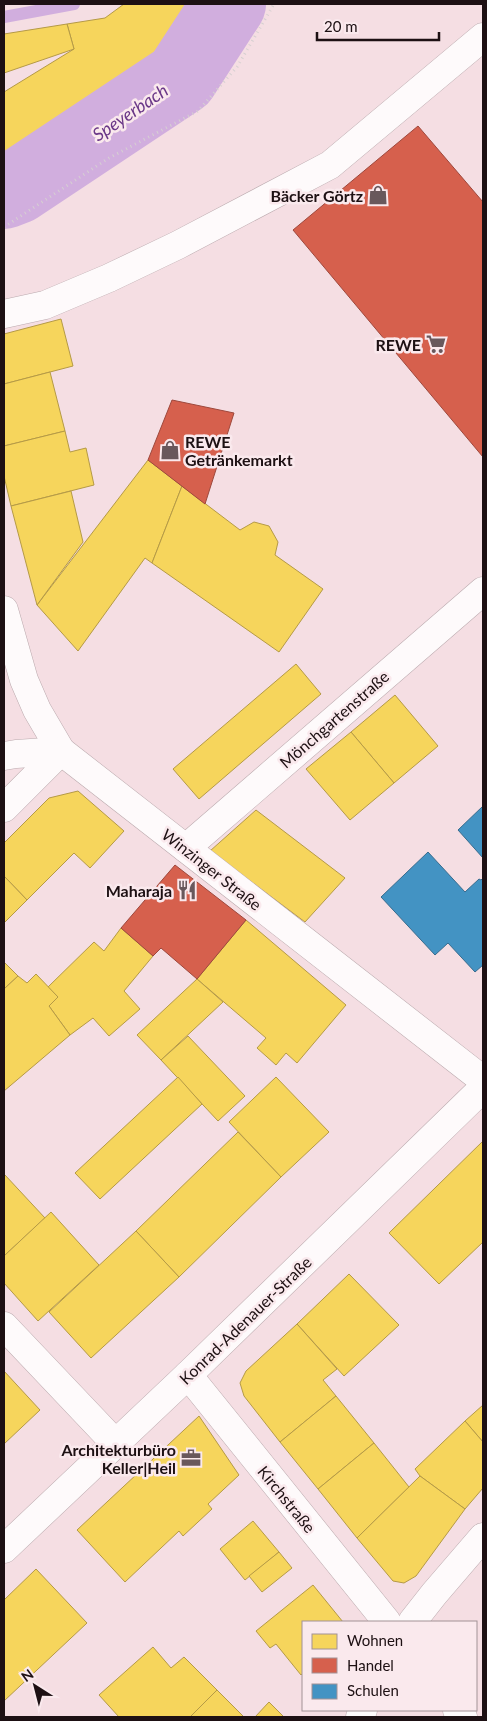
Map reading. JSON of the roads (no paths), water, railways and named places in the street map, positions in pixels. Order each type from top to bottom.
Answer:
[{"type":"street","points":[[4,314],[45,305],[109,278],[178,245],[330,165],[483,38]]},
{"type":"street","name":"Mönchgartenstraße","points":[[186,848],[483,590]]},
{"type":"street","name":"Winzinger Straße","points":[[4,610],[24,680],[34,703],[61,752],[483,1080]]},
{"type":"street","points":[[4,756],[61,752]]},
{"type":"street","points":[[4,808],[61,752]]},
{"type":"street","name":"Konrad-Adenauer-Straße","points":[[4,1550],[483,1088]]},
{"type":"street","points":[[4,1326],[116,1444]]},
{"type":"street","name":"Kirchstraße","points":[[188,1374],[386,1621]]},
{"type":"street","points":[[413,1621],[483,1538]]},
{"type":"waterway","points":[[4,17],[74,4]]},
{"type":"waterway","name":"Speyerbach","points":[[4,192],[17,187],[181,78],[229,4]]},
{"type":"place","name":"Bäcker Görtz","points":[[378,195]]},
{"type":"place","name":"REWE","points":[[436,344]]},
{"type":"place","name":"REWE Getränkemarkt","points":[[170,450]]},
{"type":"place","name":"Maharaja","points":[[187,890]]},
{"type":"place","name":"Architekturbüro Keller|Heil","points":[[191,1458]]}]
